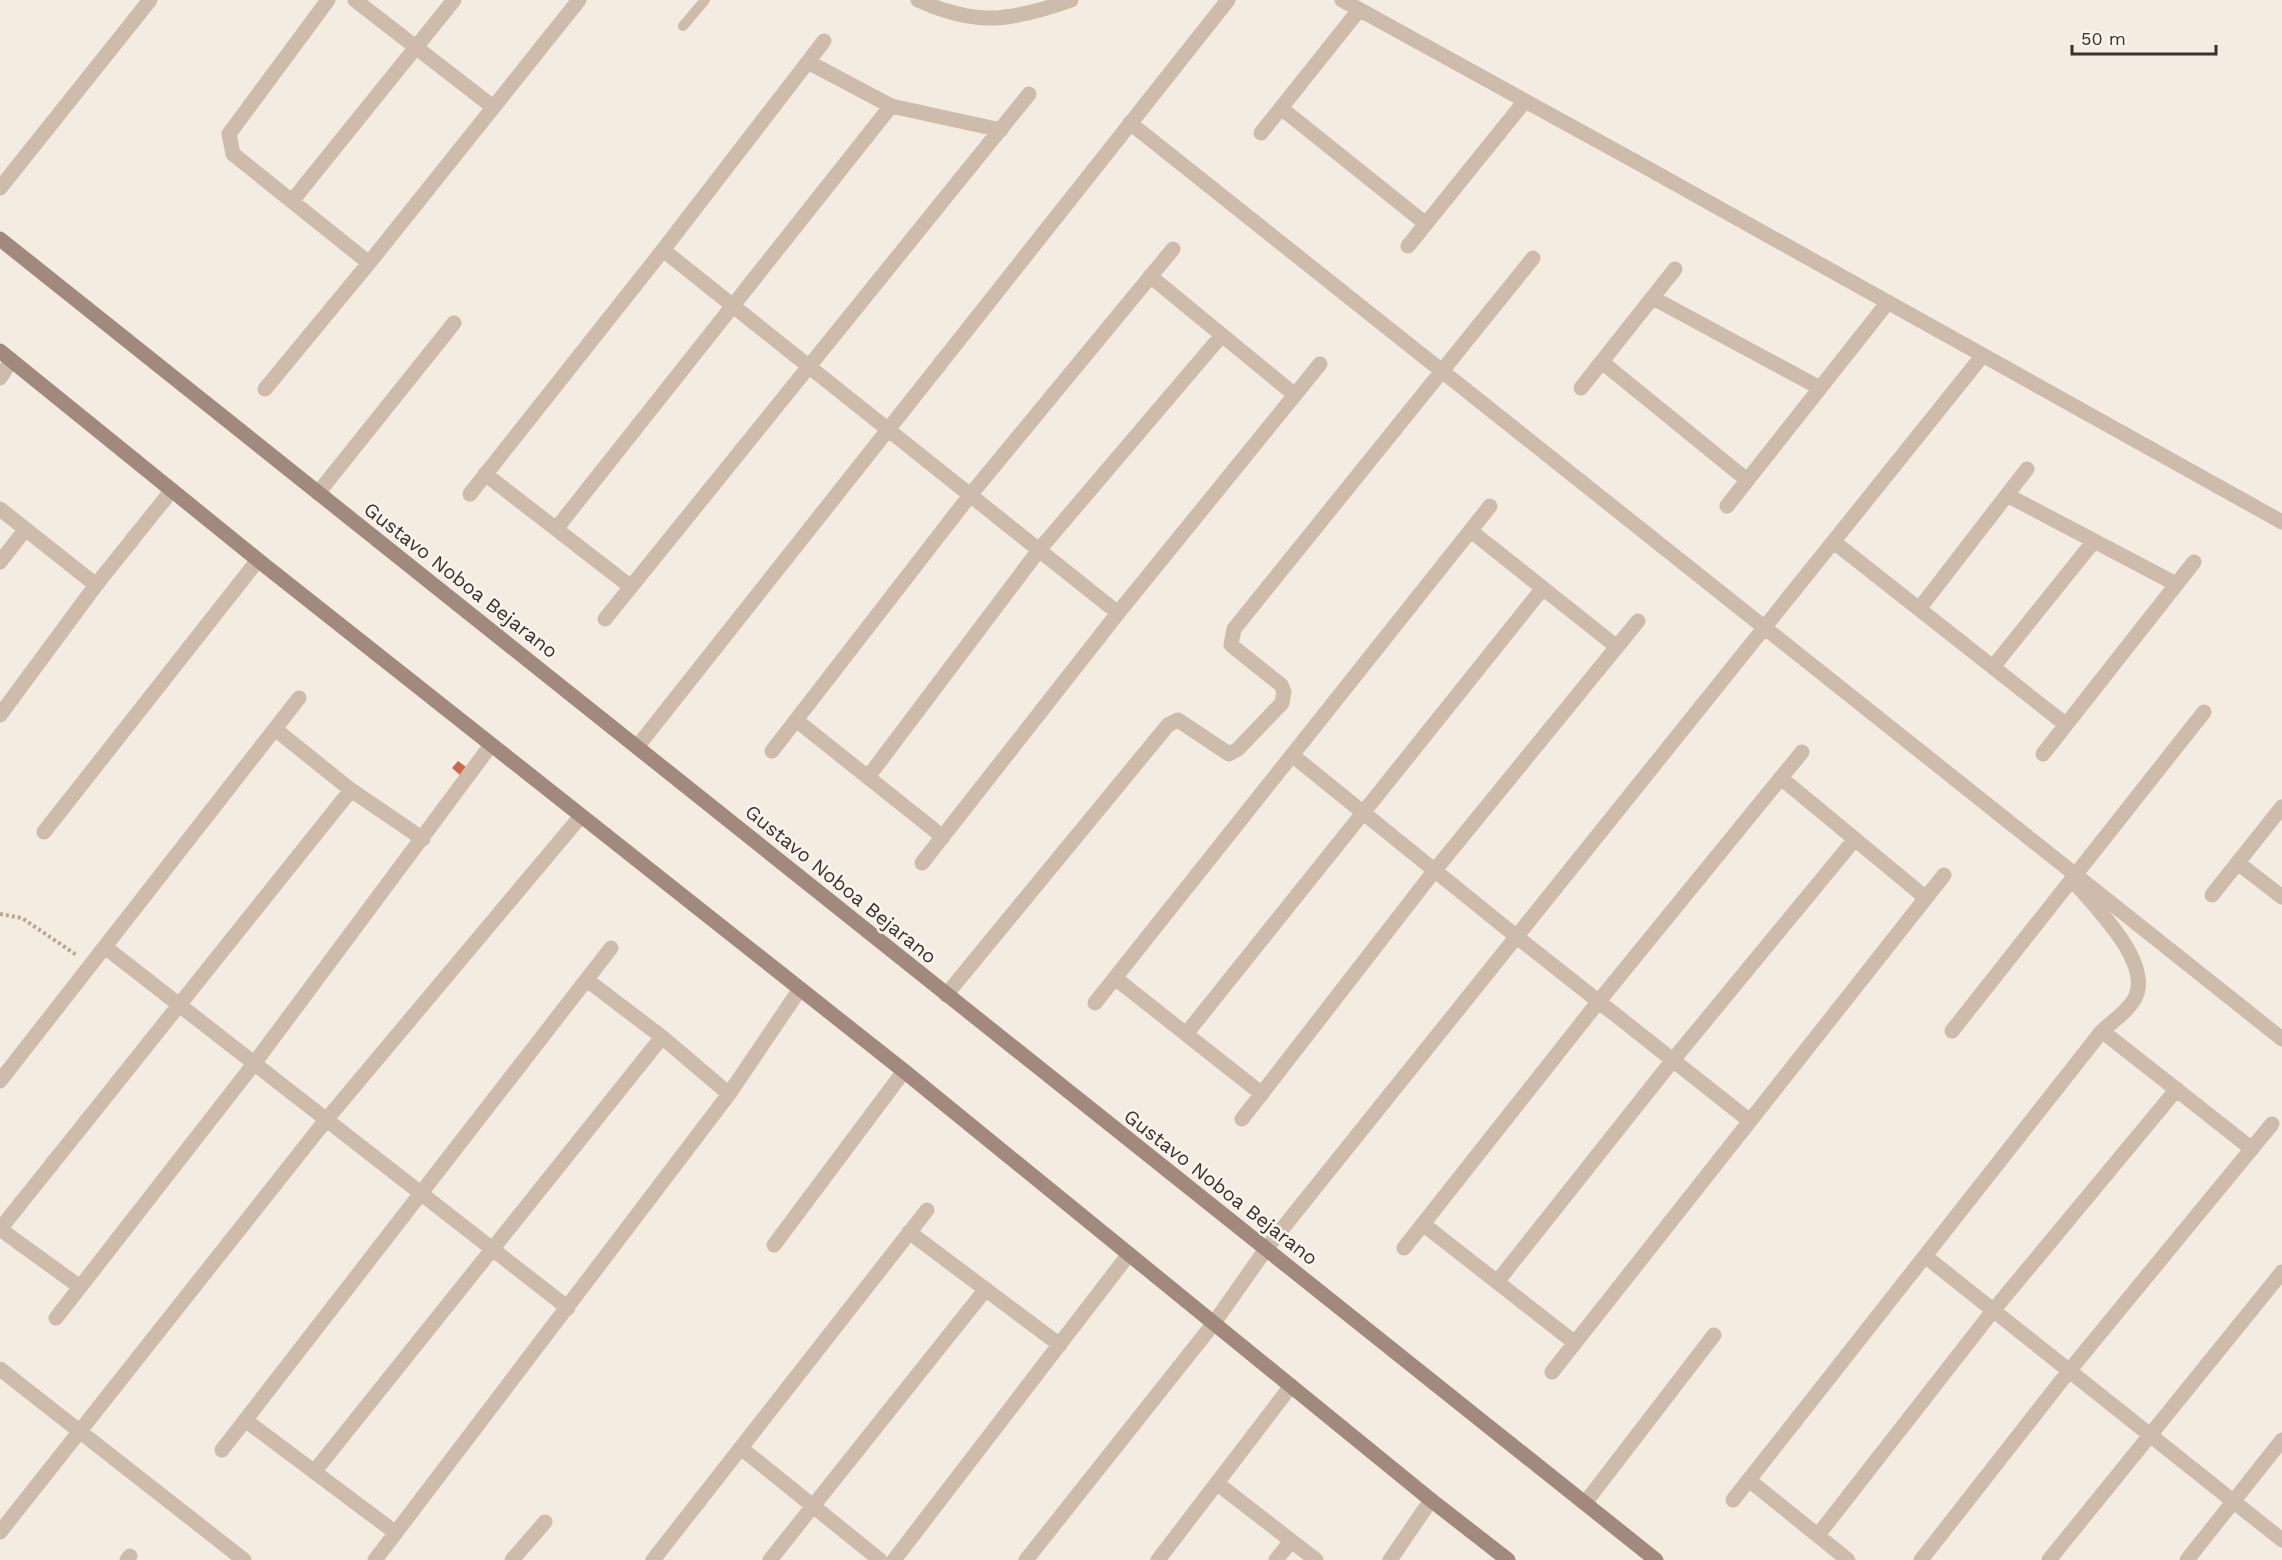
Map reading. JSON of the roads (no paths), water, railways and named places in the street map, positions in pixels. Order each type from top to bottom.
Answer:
[{"type":"street","points":[[0,188],[150,0]]},
{"type":"street","points":[[328,0],[229,134],[233,154],[369,263]]},
{"type":"street","points":[[355,0],[494,107]]},
{"type":"street","points":[[292,201],[454,0]]},
{"type":"street","points":[[265,389],[579,0]]},
{"type":"street","points":[[918,0],[934,7],[985,18],[1042,11],[1071,0]]},
{"type":"street","points":[[637,747],[1228,0]]},
{"type":"street","points":[[1342,0],[2282,522]]},
{"type":"street","points":[[1261,133],[1359,10]]},
{"type":"street","points":[[470,494],[663,250],[824,41]]},
{"type":"street","points":[[808,62],[891,106],[1000,130]]},
{"type":"street","points":[[605,619],[1029,94]]},
{"type":"street","points":[[1408,246],[1525,101]]},
{"type":"street","points":[[556,529],[891,106]]},
{"type":"street","points":[[1281,108],[1426,224]]},
{"type":"street","points":[[1130,123],[2074,877],[2282,1039]]},
{"type":"street","name":"Gustavo Noboa Bejarano","points":[[0,239],[1656,1560]]},
{"type":"street","points":[[772,751],[971,494],[1173,249]]},
{"type":"street","points":[[663,250],[889,428],[1118,613]]},
{"type":"street","points":[[946,995],[1168,724],[1178,720],[1229,754],[1238,749],[1282,703],[1284,692],[1281,685],[1231,645],[1234,628],[1533,258]]},
{"type":"street","points":[[1581,388],[1675,269]]},
{"type":"street","points":[[1150,276],[1295,395]]},
{"type":"street","points":[[1653,298],[1820,388]]},
{"type":"street","points":[[1727,506],[1888,302]]},
{"type":"street","points":[[318,493],[454,323]]},
{"type":"street","points":[[868,777],[1039,550],[1222,335]]},
{"type":"street","points":[[1026,1560],[1214,1323],[1266,1249],[1983,355]]},
{"type":"street","points":[[0,378],[6,356],[258,560],[904,1071],[1431,1500],[1508,1560]]},
{"type":"street","points":[[1602,362],[1747,480]]},
{"type":"street","points":[[922,862],[1118,613],[1320,363]]},
{"type":"street","points":[[1919,609],[2027,469]]},
{"type":"street","points":[[485,474],[631,587]]},
{"type":"street","points":[[0,715],[96,585],[172,490]]},
{"type":"street","points":[[2007,495],[2176,584]]},
{"type":"street","points":[[1095,1003],[1491,506]]},
{"type":"street","points":[[0,509],[96,585]]},
{"type":"street","points":[[0,562],[25,530]]},
{"type":"street","points":[[1471,531],[1617,647]]},
{"type":"street","points":[[1993,668],[2094,540]]},
{"type":"street","points":[[1834,542],[2065,724]]},
{"type":"street","points":[[44,832],[258,560]]},
{"type":"street","points":[[2043,754],[2194,562]]},
{"type":"street","points":[[1186,1034],[1543,588]]},
{"type":"street","points":[[1242,1119],[1435,870],[1638,621]]},
{"type":"street","points":[[0,1081],[299,698]]},
{"type":"street","points":[[1952,1030],[2204,712]]},
{"type":"street","points":[[796,720],[943,837]]},
{"type":"street","points":[[275,729],[351,790],[423,839]]},
{"type":"street","points":[[56,1318],[253,1065],[491,745]]},
{"type":"street","points":[[1404,1248],[1599,1001],[1802,753]]},
{"type":"street","points":[[1292,755],[1750,1121]]},
{"type":"street","points":[[1781,778],[1926,897]]},
{"type":"street","points":[[80,1287],[0,1229],[351,790]]},
{"type":"street","points":[[2212,895],[2282,807]]},
{"type":"street","points":[[0,1532],[326,1120],[581,816]]},
{"type":"street","points":[[1497,1282],[1673,1060],[1855,839]]},
{"type":"street","points":[[2238,863],[2282,897]]},
{"type":"street","points":[[1552,1372],[1944,875]]},
{"type":"street","points":[[1733,1500],[2102,1031],[2134,999],[2138,986],[2137,970],[2125,945],[2074,877]]},
{"type":"street","points":[[105,947],[253,1065],[568,1308]]},
{"type":"street","points":[[222,1450],[611,948]]},
{"type":"street","points":[[1115,978],[1262,1094]]},
{"type":"street","points":[[587,980],[662,1037],[729,1094]]},
{"type":"street","points":[[375,1560],[729,1094],[800,989]]},
{"type":"street","points":[[2102,1031],[2252,1149]]},
{"type":"street","points":[[314,1472],[662,1037]]},
{"type":"street","points":[[774,1245],[904,1071]]},
{"type":"street","points":[[1818,1535],[1992,1312],[2177,1089]]},
{"type":"street","points":[[1921,1560],[2069,1371],[2272,1124]]},
{"type":"street","points":[[653,1560],[927,1210]]},
{"type":"street","points":[[1423,1224],[1575,1343]]},
{"type":"street","points":[[909,1232],[1060,1345]]},
{"type":"street","points":[[894,1560],[1129,1254]]},
{"type":"street","points":[[1925,1257],[2282,1540]]},
{"type":"street","points":[[2049,1560],[2282,1272]]},
{"type":"street","points":[[770,1560],[986,1289]]},
{"type":"street","points":[[1585,1503],[1714,1335]]},
{"type":"street","points":[[0,1369],[244,1560]]},
{"type":"street","points":[[1158,1560],[1291,1386]]},
{"type":"street","points":[[245,1420],[396,1533]]},
{"type":"street","points":[[2187,1560],[2282,1440]]},
{"type":"street","points":[[741,1448],[880,1560]]},
{"type":"street","points":[[1749,1480],[1848,1560]]},
{"type":"street","points":[[1218,1484],[1316,1560]]},
{"type":"street","points":[[1390,1560],[1431,1500]]},
{"type":"street","points":[[512,1560],[545,1522]]},
{"type":"street","points":[[1276,1560],[1291,1541]]},
{"type":"lane","points":[[683,26],[705,0]]}]
